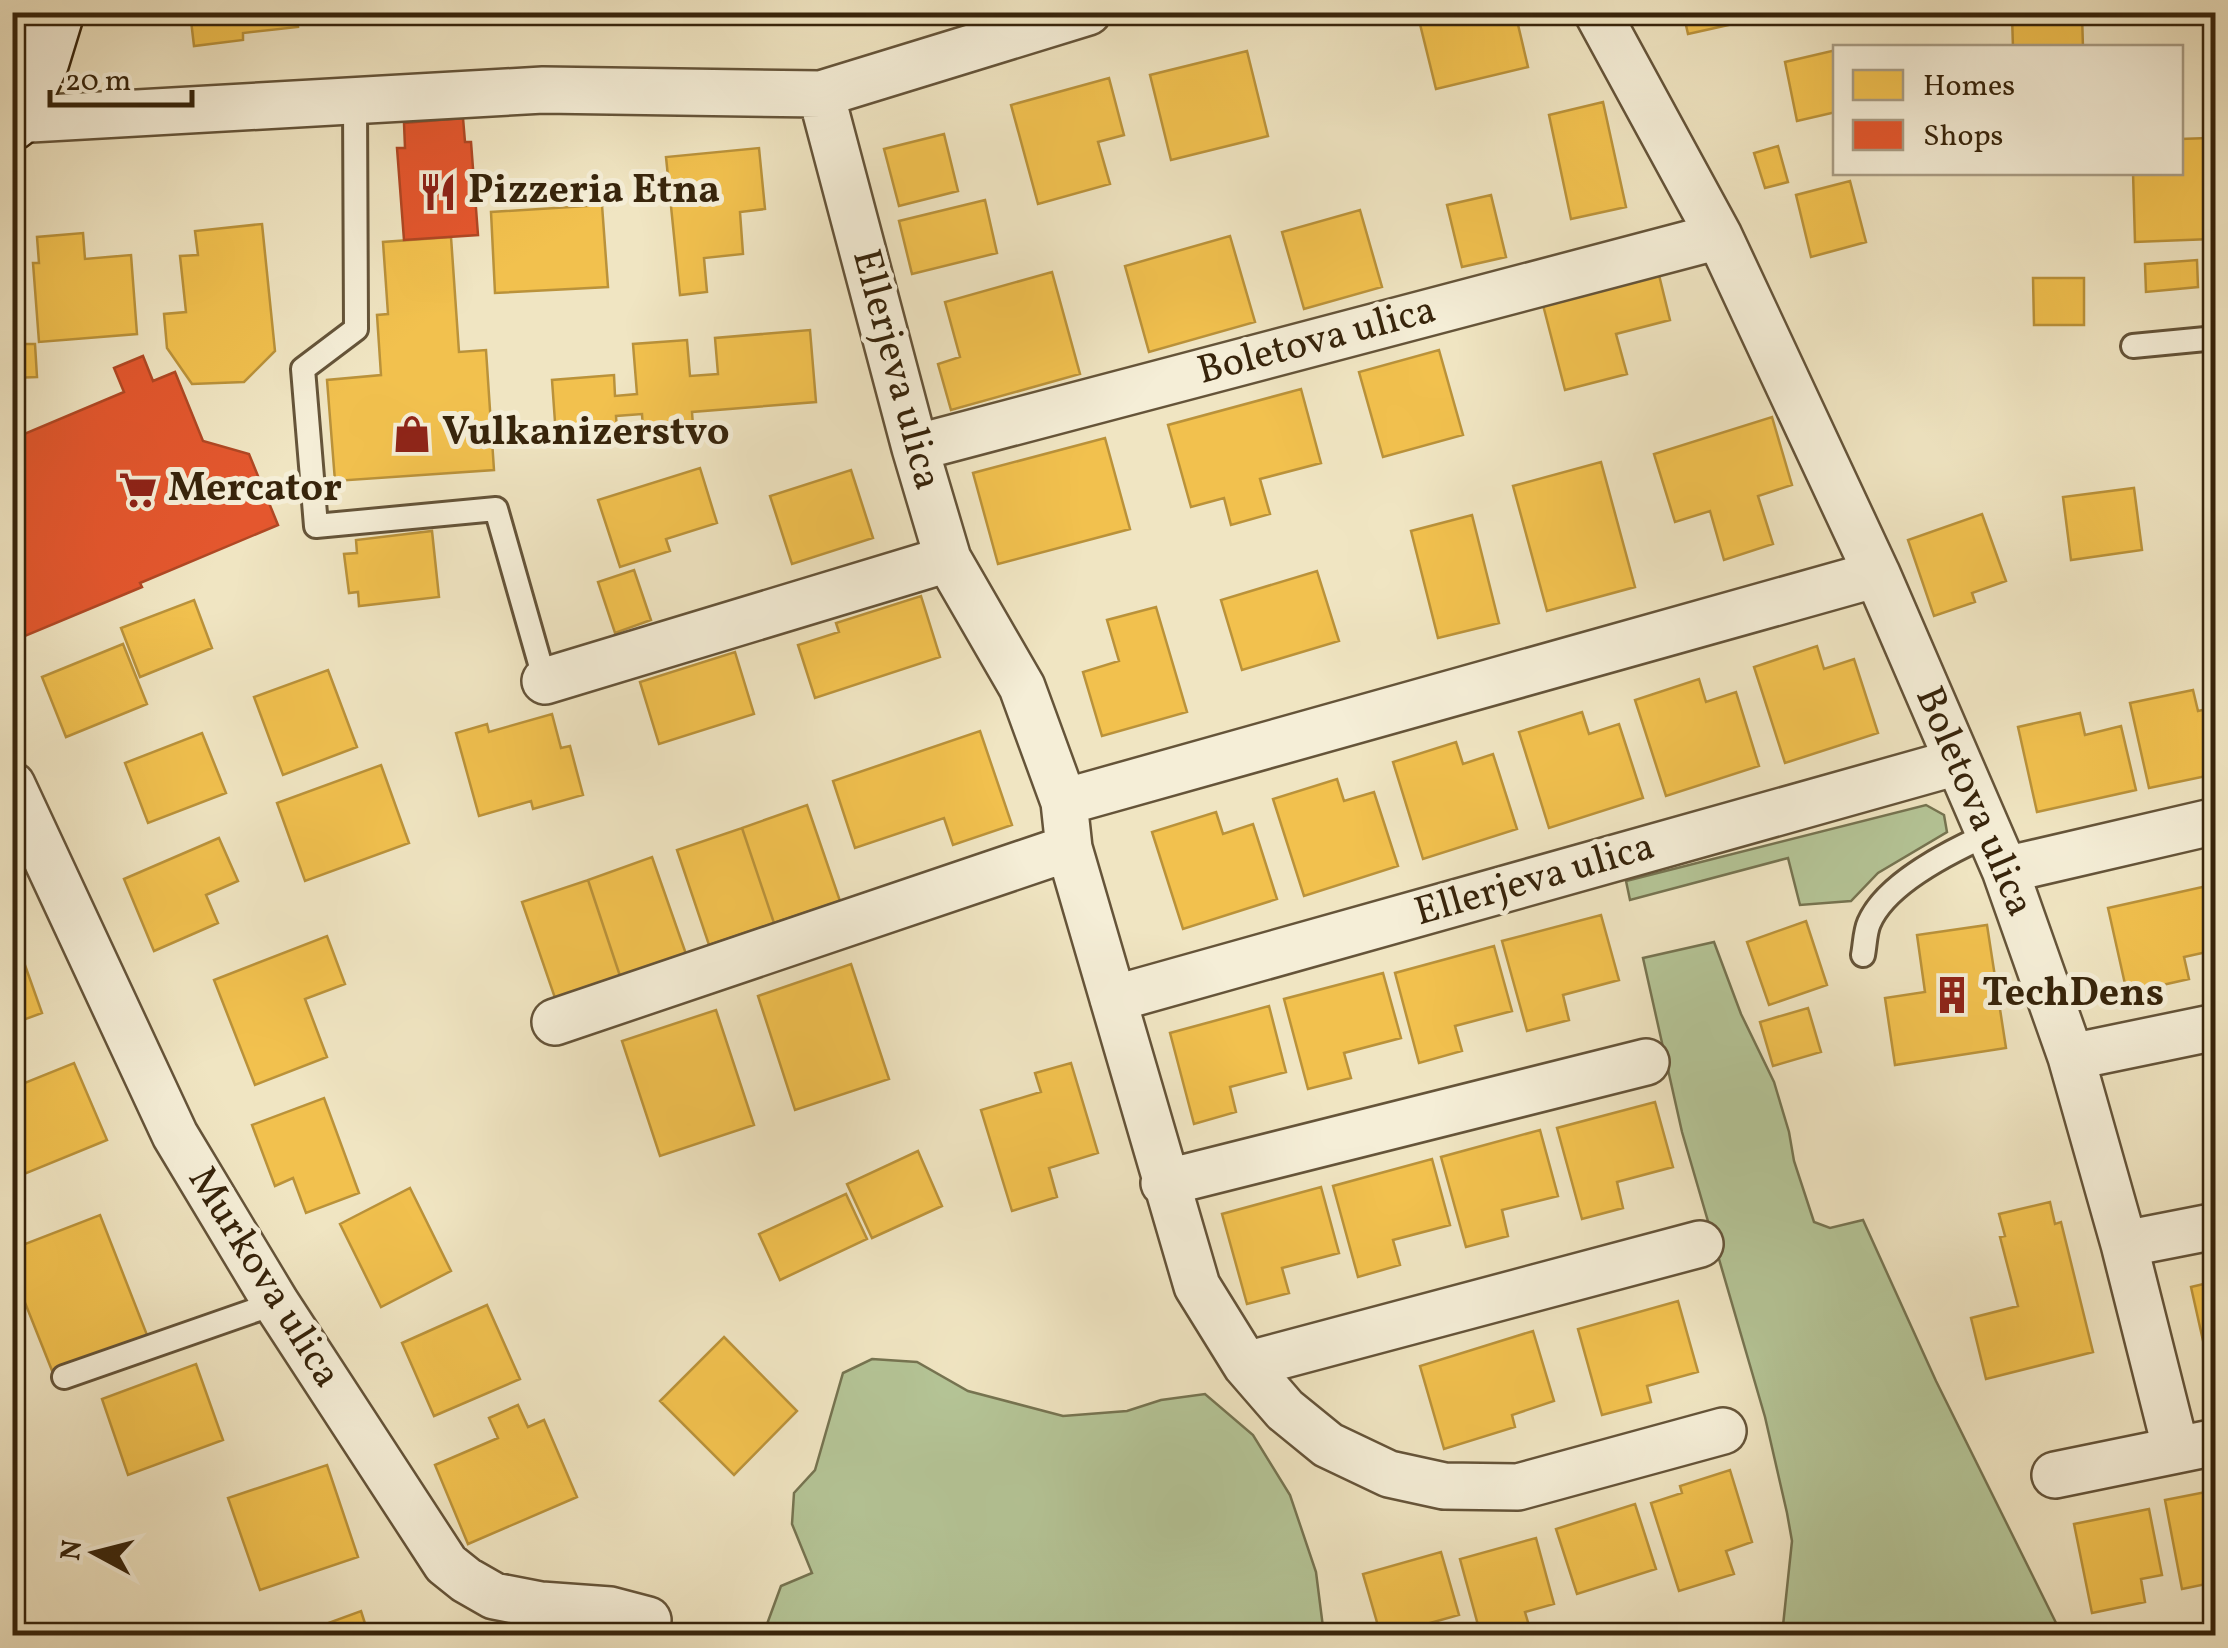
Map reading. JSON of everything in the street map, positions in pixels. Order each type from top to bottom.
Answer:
[{"type":"street","points":[[56,12],[41,61],[13,121],[542,90],[821,94],[1088,12]]},
{"type":"street","name":"Boletova ulica","points":[[1597,12],[1719,236],[1877,574],[1997,852],[2071,1057],[2124,1244],[2196,1446]]},
{"type":"street","name":"Ellerjeva ulica","points":[[821,94],[948,559],[1022,687],[1064,802],[1069,848],[1197,1286],[1246,1365],[1285,1410],[1328,1445],[1389,1474],[1444,1486],[1518,1486],[1723,1431]]},
{"type":"street","name":"Boletova ulica","points":[[915,448],[1719,236]]},
{"type":"street","points":[[545,682],[948,559]]},
{"type":"street","points":[[1064,802],[1877,574]]},
{"type":"street","name":"Ellerjeva ulica","points":[[1113,999],[1958,762]]},
{"type":"street","name":"Murkova ulica","points":[[12,786],[175,1135],[276,1303],[446,1564],[494,1596],[541,1605],[610,1610],[648,1620]]},
{"type":"street","points":[[1997,852],[2216,821]]},
{"type":"street","points":[[555,1022],[1069,848]]},
{"type":"street","points":[[2071,1057],[2216,1027]]},
{"type":"street","points":[[1164,1183],[1646,1062]]},
{"type":"street","points":[[2124,1244],[2216,1226]]},
{"type":"street","points":[[1246,1365],[1700,1244]]},
{"type":"street","points":[[2055,1475],[2196,1446]]},
{"type":"lane","points":[[355,101],[356,329],[304,370],[316,526],[496,510],[545,682]]},
{"type":"lane","points":[[2133,346],[2216,338]]},
{"type":"lane","points":[[1863,954],[1869,922],[1895,890],[1941,855],[1997,852]]},
{"type":"lane","points":[[64,1377],[276,1303]]},
{"type":"green space","points":[[1926,805],[1944,815],[1947,832],[1878,873],[1851,901],[1800,905],[1788,858],[1630,900],[1626,881]]},
{"type":"green space","points":[[1714,942],[1741,1014],[1774,1082],[1814,1222],[1830,1228],[1863,1220],[1936,1381],[2062,1635],[1782,1635],[1792,1541],[1787,1513],[1765,1417],[1682,1132],[1643,958]]},
{"type":"green space","points":[[872,1359],[917,1362],[968,1391],[1063,1416],[1127,1411],[1161,1400],[1205,1394],[1253,1435],[1290,1495],[1316,1572],[1324,1635],[763,1635],[781,1586],[812,1573],[792,1524],[794,1493],[815,1470],[843,1373]]},
{"type":"building: Homes","points":[[190,12],[297,12],[298,27],[243,33],[243,40],[194,46]]},
{"type":"building: Homes","points":[[1417,12],[1515,12],[1528,67],[1436,89]]},
{"type":"building: Homes","points":[[1683,12],[1759,12],[1760,18],[1688,34]]},
{"type":"building: Homes","points":[[12,13],[25,15],[15,77],[12,77]]},
{"type":"building: Homes","points":[[2082,14],[2083,45],[2013,45],[2012,15]]},
{"type":"building: Homes","points":[[1247,51],[1268,136],[1171,160],[1150,75]]},
{"type":"building: Homes","points":[[1833,51],[1833,113],[1797,121],[1785,62]]},
{"type":"building: Homes","points":[[1109,78],[1124,135],[1098,142],[1110,184],[1038,204],[1011,105]]},
{"type":"building: Homes","points":[[1603,102],[1626,207],[1571,219],[1549,115]]},
{"type":"building: Homes","points":[[944,134],[958,191],[899,206],[884,149]]},
{"type":"building: Homes","points":[[2208,138],[2211,239],[2135,242],[2133,175],[2183,175],[2183,139]]},
{"type":"building: Homes","points":[[1778,146],[1788,182],[1765,188],[1754,153]]},
{"type":"building: Homes","points":[[759,148],[765,209],[740,212],[743,254],[704,258],[707,292],[680,295],[666,157]]},
{"type":"building: Homes","points":[[1850,181],[1866,242],[1811,257],[1796,195]]},
{"type":"building: Homes","points":[[1491,195],[1506,257],[1462,267],[1447,205]]},
{"type":"building: Homes","points":[[985,200],[997,253],[912,274],[899,221]]},
{"type":"building: Homes","points":[[602,205],[608,287],[495,293],[491,212]]},
{"type":"building: Homes","points":[[1360,210],[1382,287],[1304,309],[1282,232]]},
{"type":"building: Homes","points":[[262,224],[275,351],[244,382],[192,384],[167,348],[164,314],[186,312],[180,256],[198,255],[195,231]]},
{"type":"building: Homes","points":[[83,233],[85,259],[131,255],[137,334],[39,342],[33,263],[39,263],[37,237]]},
{"type":"building: Homes","points":[[1230,236],[1255,322],[1149,352],[1125,266]]},
{"type":"building: Homes","points":[[451,237],[459,352],[486,350],[494,470],[335,481],[327,380],[381,375],[377,315],[388,314],[383,242]]},
{"type":"building: Homes","points":[[2197,260],[2198,287],[2146,292],[2145,264]]},
{"type":"building: Homes","points":[[1052,272],[1080,374],[951,410],[938,364],[960,357],[945,302]]},
{"type":"building: Homes","points":[[1659,275],[1670,320],[1616,334],[1627,374],[1565,390],[1543,305]]},
{"type":"building: Homes","points":[[2033,278],[2084,278],[2084,325],[2034,325]]},
{"type":"building: Homes","points":[[810,330],[816,402],[692,412],[693,426],[643,430],[642,414],[616,416],[617,431],[556,436],[552,380],[614,375],[615,396],[637,394],[633,344],[687,340],[690,376],[718,374],[715,338]]},
{"type":"building: Homes","points":[[12,344],[35,344],[37,377],[12,378]]},
{"type":"building: Homes","points":[[1439,350],[1463,435],[1383,457],[1359,372]]},
{"type":"building: Homes","points":[[1301,389],[1321,463],[1260,479],[1270,514],[1231,525],[1224,498],[1191,507],[1168,425]]},
{"type":"building: Homes","points":[[1772,417],[1792,485],[1758,496],[1773,544],[1724,560],[1710,511],[1675,522],[1654,454]]},
{"type":"building: Homes","points":[[1105,438],[1130,529],[998,564],[973,473]]},
{"type":"building: Homes","points":[[1601,462],[1635,587],[1547,611],[1513,486]]},
{"type":"building: Homes","points":[[700,468],[717,523],[666,539],[670,551],[620,567],[598,500]]},
{"type":"building: Homes","points":[[851,470],[873,538],[792,564],[770,496]]},
{"type":"building: Homes","points":[[2134,488],[2142,550],[2071,560],[2063,497]]},
{"type":"building: Homes","points":[[1982,514],[2006,581],[1972,593],[1975,602],[1934,616],[1908,540]]},
{"type":"building: Homes","points":[[1472,515],[1499,623],[1438,638],[1411,531]]},
{"type":"building: Homes","points":[[432,531],[439,597],[359,606],[358,592],[349,593],[344,554],[357,553],[356,540]]},
{"type":"building: Homes","points":[[634,570],[651,620],[615,633],[598,582]]},
{"type":"building: Homes","points":[[1317,571],[1339,641],[1242,670],[1221,600]]},
{"type":"building: Homes","points":[[921,596],[940,657],[815,698],[798,645],[839,632],[836,623]]},
{"type":"building: Homes","points":[[194,600],[212,648],[140,677],[121,628]]},
{"type":"building: Homes","points":[[1156,607],[1187,712],[1102,736],[1083,672],[1119,661],[1107,620]]},
{"type":"building: Homes","points":[[123,644],[147,704],[66,737],[42,677]]},
{"type":"building: Homes","points":[[1817,646],[1824,669],[1854,659],[1878,733],[1785,763],[1754,667]]},
{"type":"building: Homes","points":[[735,652],[754,714],[659,744],[640,682]]},
{"type":"building: Homes","points":[[328,670],[357,747],[283,775],[254,697]]},
{"type":"building: Homes","points":[[1699,679],[1706,702],[1736,692],[1759,766],[1666,796],[1635,700]]},
{"type":"building: Homes","points":[[2193,690],[2198,711],[2216,707],[2216,774],[2149,788],[2130,703]]},
{"type":"building: Homes","points":[[1582,712],[1589,734],[1619,724],[1643,798],[1549,828],[1519,732]]},
{"type":"building: Homes","points":[[2080,713],[2085,735],[2121,726],[2136,790],[2037,812],[2018,727]]},
{"type":"building: Homes","points":[[552,714],[561,748],[570,746],[583,795],[533,809],[531,801],[479,816],[456,733],[487,724],[489,732]]},
{"type":"building: Homes","points":[[980,731],[1012,825],[953,845],[944,818],[855,848],[833,781]]},
{"type":"building: Homes","points":[[202,733],[226,793],[148,823],[125,763]]},
{"type":"building: Homes","points":[[1456,742],[1463,764],[1493,754],[1517,829],[1423,859],[1393,762]]},
{"type":"building: Homes","points":[[381,765],[409,843],[305,881],[277,803]]},
{"type":"building: Homes","points":[[1337,779],[1344,801],[1374,792],[1398,866],[1304,896],[1273,799]]},
{"type":"building: Homes","points":[[807,805],[840,901],[774,923],[742,828]]},
{"type":"building: Homes","points":[[1216,812],[1223,834],[1253,824],[1277,899],[1183,929],[1152,832]]},
{"type":"building: Homes","points":[[742,828],[774,923],[709,945],[677,850]]},
{"type":"building: Homes","points":[[219,838],[238,881],[206,895],[218,923],[154,951],[124,879]]},
{"type":"building: Homes","points":[[652,857],[686,954],[620,976],[588,880]]},
{"type":"building: Homes","points":[[588,880],[620,976],[555,998],[522,902]]},
{"type":"building: Homes","points":[[2207,886],[2216,927],[2216,950],[2184,957],[2189,979],[2127,993],[2108,908]]},
{"type":"building: Homes","points":[[1601,915],[1619,980],[1563,995],[1569,1020],[1527,1031],[1502,941]]},
{"type":"building: Homes","points":[[1806,921],[1827,985],[1769,1005],[1747,942]]},
{"type":"building: Homes","name":"TechDens","points":[[1987,925],[2006,1048],[1895,1065],[1885,998],[1925,992],[1917,935]]},
{"type":"building: Homes","points":[[327,936],[345,984],[305,999],[327,1057],[255,1085],[214,980]]},
{"type":"building: Homes","points":[[15,937],[42,1013],[12,1024],[12,938]]},
{"type":"building: Homes","points":[[1494,946],[1512,1011],[1455,1026],[1462,1051],[1419,1063],[1395,973]]},
{"type":"building: Homes","points":[[851,964],[889,1079],[795,1110],[758,996]]},
{"type":"building: Homes","points":[[1383,973],[1401,1038],[1344,1053],[1351,1078],[1308,1089],[1284,999]]},
{"type":"building: Homes","points":[[1269,1006],[1286,1072],[1230,1087],[1236,1112],[1194,1124],[1170,1033]]},
{"type":"building: Homes","points":[[1808,1008],[1821,1052],[1773,1066],[1760,1022]]},
{"type":"building: Homes","points":[[716,1010],[754,1125],[660,1156],[622,1041]]},
{"type":"building: Homes","points":[[74,1063],[107,1140],[12,1179],[12,1088]]},
{"type":"building: Homes","points":[[1071,1063],[1098,1153],[1049,1168],[1057,1197],[1012,1211],[981,1110],[1041,1092],[1035,1073]]},
{"type":"building: Homes","points":[[2216,1081],[2216,1135],[2204,1084]]},
{"type":"building: Homes","points":[[324,1098],[359,1193],[306,1213],[293,1178],[275,1186],[252,1125]]},
{"type":"building: Homes","points":[[1655,1102],[1673,1167],[1617,1182],[1623,1208],[1582,1219],[1557,1128]]},
{"type":"building: Homes","points":[[1540,1130],[1558,1196],[1502,1210],[1508,1236],[1466,1247],[1441,1157]]},
{"type":"building: Homes","points":[[918,1151],[942,1206],[872,1238],[847,1184]]},
{"type":"building: Homes","points":[[1432,1159],[1450,1225],[1393,1240],[1400,1265],[1358,1277],[1333,1186]]},
{"type":"building: Homes","points":[[1321,1187],[1339,1253],[1282,1268],[1289,1293],[1247,1304],[1222,1214]]},
{"type":"building: Homes","points":[[410,1188],[451,1271],[381,1307],[340,1224]]},
{"type":"building: Homes","points":[[846,1194],[867,1239],[780,1280],[759,1234]]},
{"type":"building: Homes","points":[[2050,1202],[2055,1224],[2061,1222],[2093,1352],[1986,1379],[1971,1318],[2018,1306],[2000,1237],[2005,1236],[1999,1214]]},
{"type":"building: Homes","points":[[100,1215],[147,1335],[53,1373],[12,1270],[12,1249]]},
{"type":"building: Homes","points":[[2216,1281],[2216,1370],[2210,1372],[2191,1287]]},
{"type":"building: Homes","points":[[1678,1301],[1698,1372],[1647,1386],[1651,1402],[1602,1415],[1578,1329]]},
{"type":"building: Homes","points":[[487,1305],[520,1379],[434,1416],[402,1343]]},
{"type":"building: Homes","points":[[1533,1331],[1554,1401],[1512,1415],[1515,1427],[1444,1449],[1420,1366]]},
{"type":"building: Homes","points":[[724,1337],[797,1411],[734,1475],[660,1401]]},
{"type":"building: Homes","points":[[196,1364],[223,1440],[128,1475],[102,1399]]},
{"type":"building: Homes","points":[[518,1405],[528,1427],[544,1420],[577,1497],[468,1544],[435,1465],[498,1438],[489,1418]]},
{"type":"building: Homes","points":[[327,1465],[358,1557],[260,1590],[228,1498]]},
{"type":"building: Homes","points":[[1730,1470],[1752,1542],[1726,1551],[1734,1574],[1679,1591],[1651,1503],[1682,1493],[1680,1486]]},
{"type":"building: Homes","points":[[2216,1490],[2216,1582],[2182,1589],[2165,1500]]},
{"type":"building: Homes","points":[[1635,1504],[1656,1569],[1577,1594],[1556,1529]]},
{"type":"building: Homes","points":[[2149,1509],[2162,1575],[2141,1579],[2145,1602],[2092,1613],[2074,1524]]},
{"type":"building: Homes","points":[[1536,1538],[1554,1604],[1525,1612],[1532,1636],[1481,1636],[1460,1559]]},
{"type":"building: Homes","points":[[1441,1552],[1459,1615],[1423,1625],[1425,1636],[1381,1636],[1363,1574]]},
{"type":"building: Homes","points":[[361,1611],[369,1636],[293,1636]]},
{"type":"building: Homes","points":[[585,1627],[612,1636],[583,1636]]},
{"type":"building: Shops","name":"Pizzeria Etna","points":[[463,118],[465,142],[471,142],[478,235],[404,240],[397,148],[405,148],[404,123]]},
{"type":"building: Shops","name":"Mercator","points":[[143,356],[153,381],[175,372],[203,441],[249,454],[278,525],[13,641],[12,433],[15,438],[124,392],[114,368]]},
{"type":"place","name":"Pizzeria Etna","points":[[438,192]]},
{"type":"place","name":"Vulkanizerstvo","points":[[412,434]]},
{"type":"place","name":"Mercator","points":[[138,490]]},
{"type":"place","name":"TechDens","points":[[1952,995]]}]
